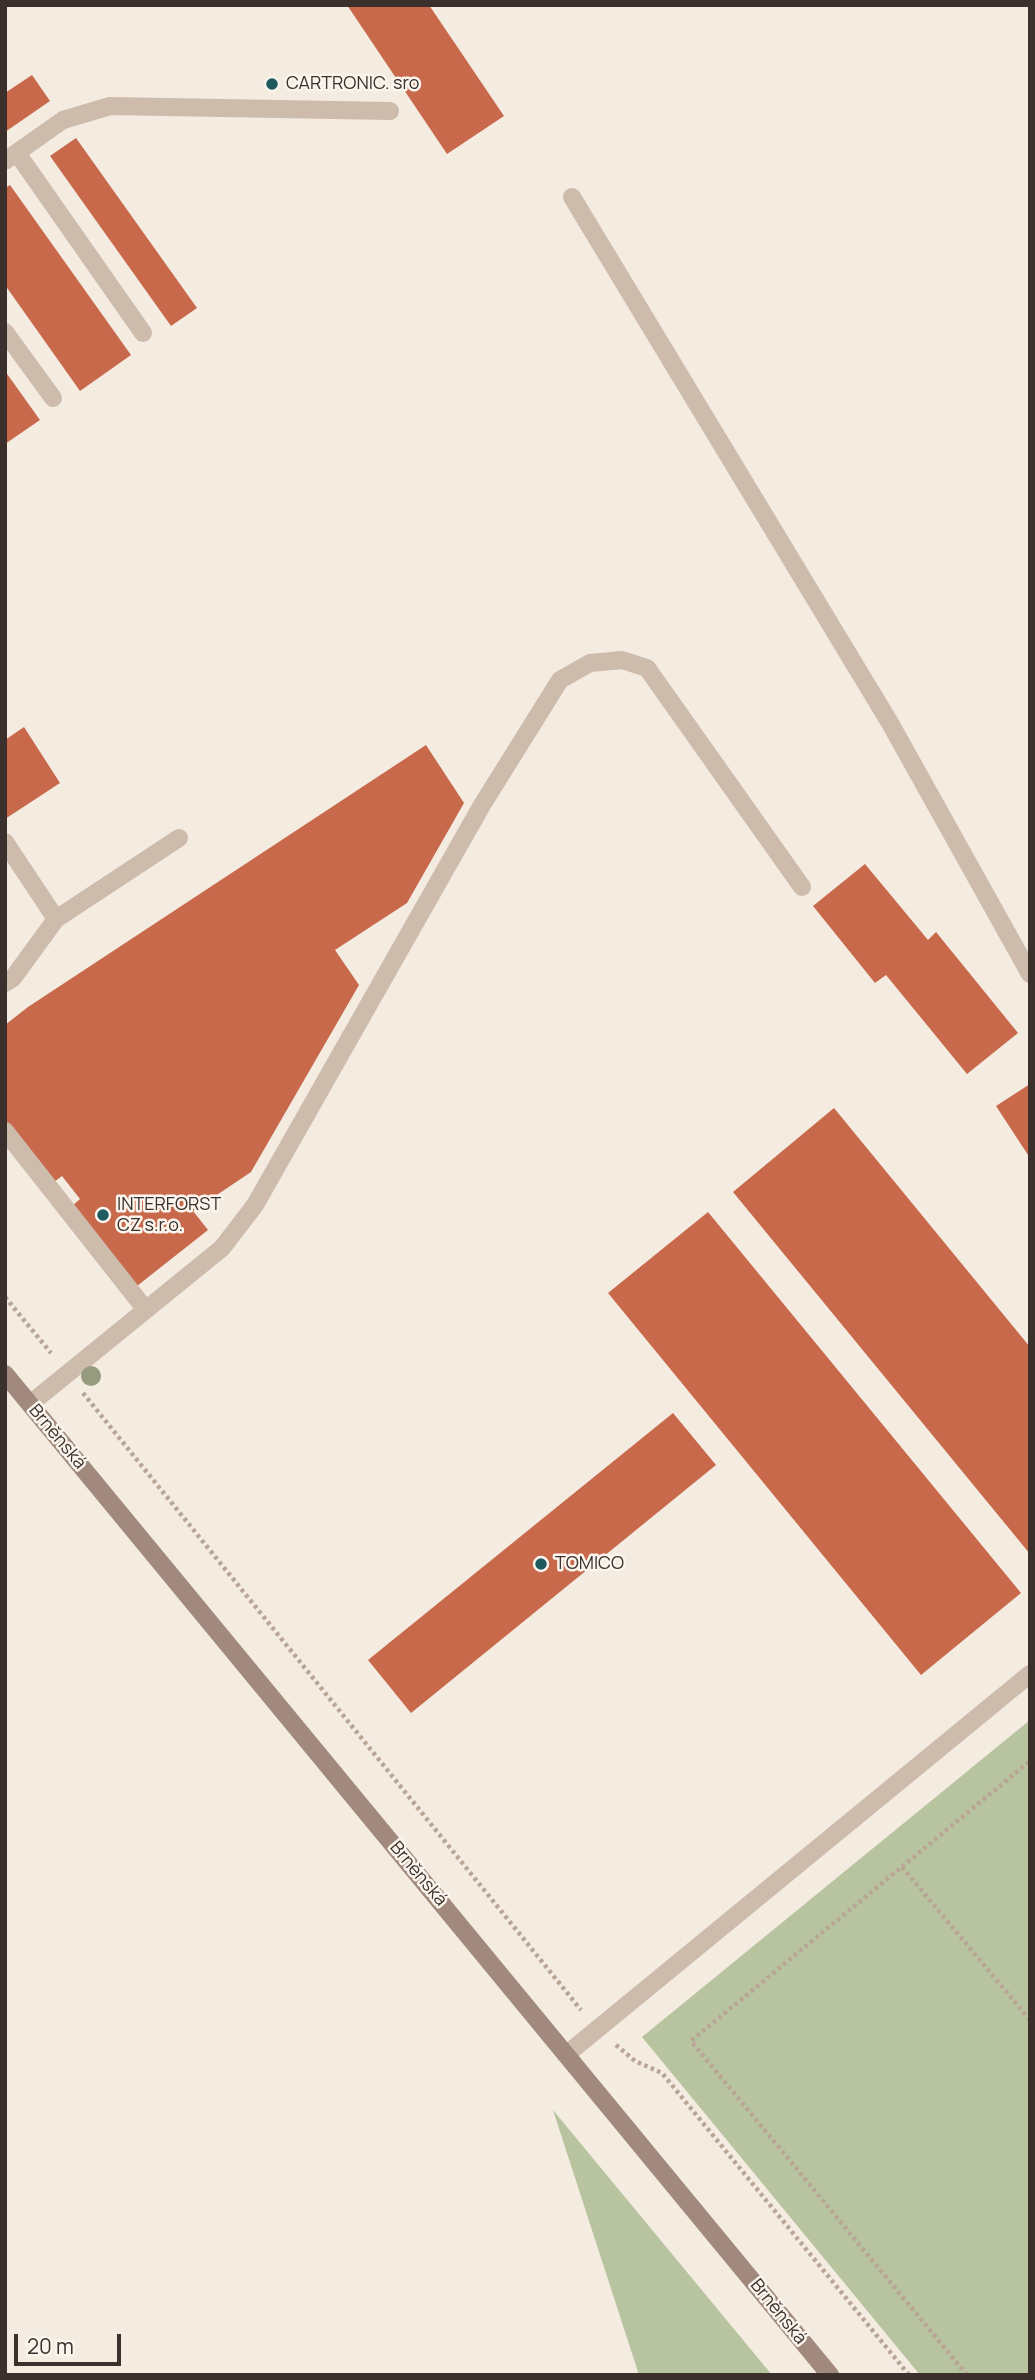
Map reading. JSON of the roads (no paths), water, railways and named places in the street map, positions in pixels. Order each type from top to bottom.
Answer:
[{"type":"main road","name":"Brněnská","points":[[5,1374],[830,2375]]},
{"type":"lane","points":[[144,333],[11,157],[63,120],[110,106],[390,111]]},
{"type":"lane","points":[[572,197],[890,723],[1030,974]]},
{"type":"lane","points":[[5,332],[53,398]]},
{"type":"lane","points":[[30,1404],[222,1248],[255,1205],[482,805],[560,680],[590,663],[622,660],[647,668],[802,887]]},
{"type":"lane","points":[[5,983],[13,978],[56,919],[179,838]]},
{"type":"lane","points":[[5,842],[56,919]]},
{"type":"lane","points":[[5,1131],[146,1310]]},
{"type":"lane","points":[[567,2054],[1030,1674]]},
{"type":"place","name":"CARTRONIC. sro","points":[[272,84]]},
{"type":"place","name":"INTERFORST CZ s.r.o.","points":[[103,1215]]},
{"type":"place","name":"TOMICO","points":[[541,1564]]}]
